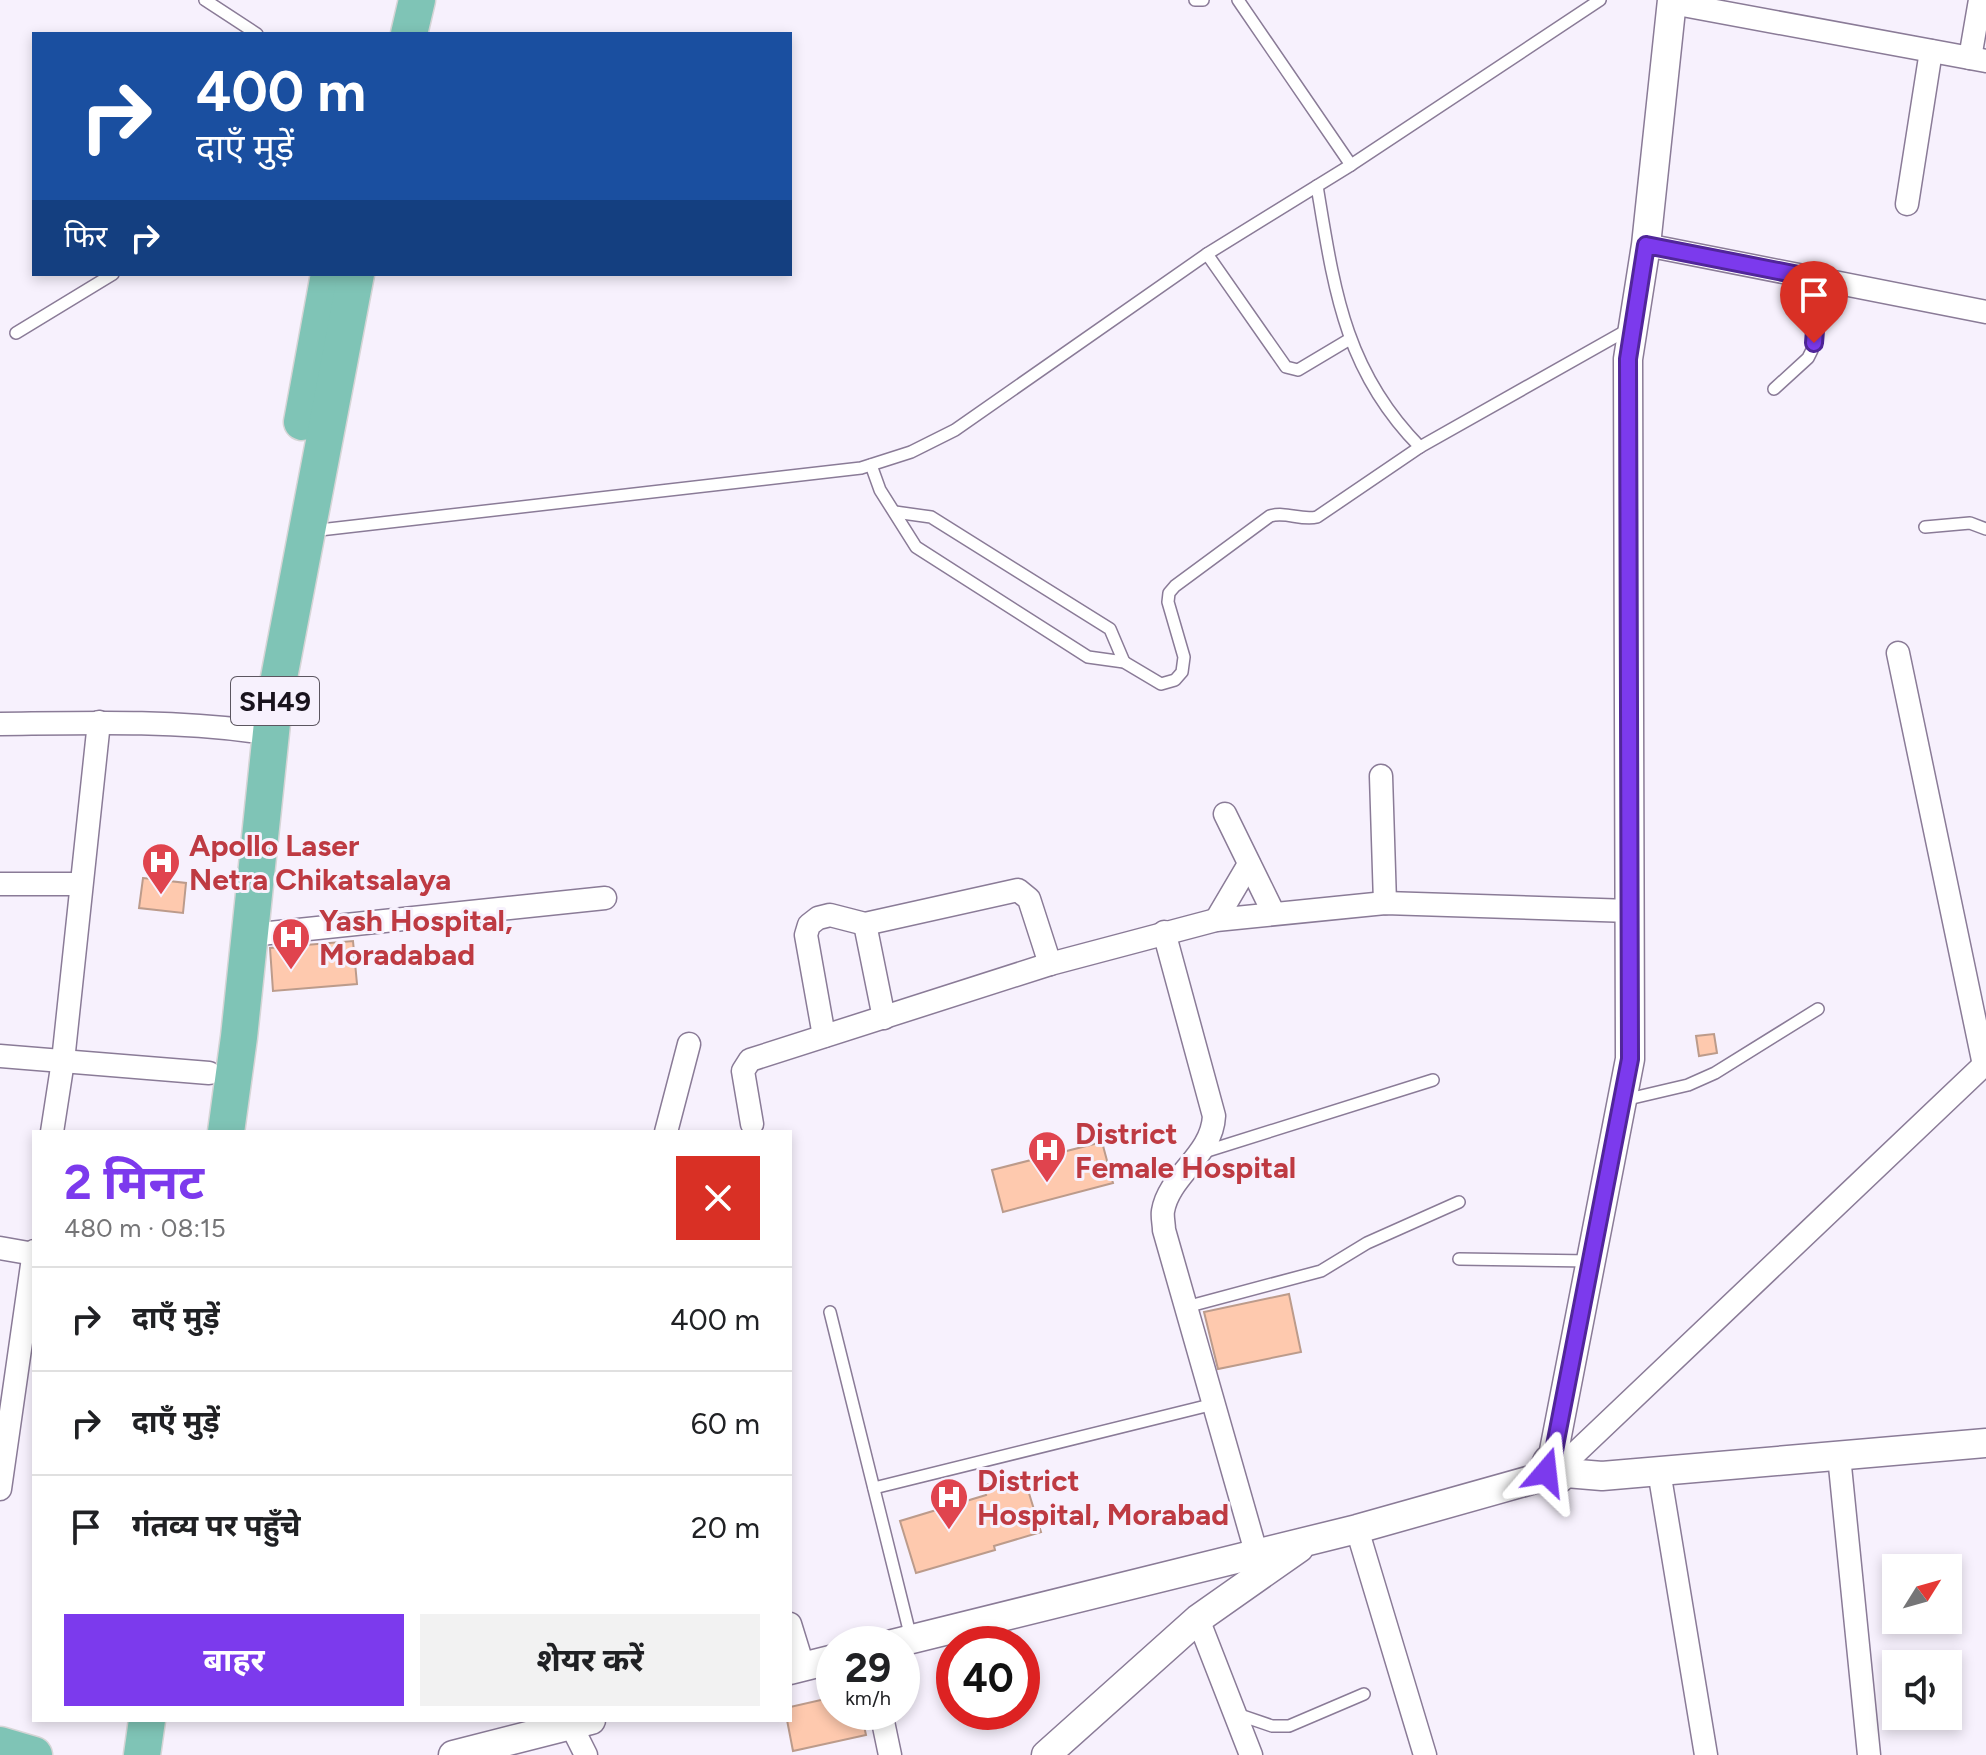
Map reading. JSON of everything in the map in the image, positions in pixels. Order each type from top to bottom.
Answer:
[{"type":"main road","points":[[385,32],[393,0]]},
{"type":"main road","points":[[409,32],[417,0]]},
{"type":"main road","name":"SH49","points":[[202,1130],[251,731],[329,276]]},
{"type":"main road","name":"SH49","points":[[226,1130],[274,704],[356,276]]},
{"type":"main road","points":[[126,1755],[130,1722]]},
{"type":"main road","points":[[142,1755],[147,1722]]},
{"type":"main road","points":[[0,1745],[34,1755]]},
{"type":"street","points":[[1559,1466],[1592,1261],[1630,1059],[1628,359],[1646,245],[1672,2],[1978,60],[1980,0]]},
{"type":"street","points":[[1907,204],[1931,51]]},
{"type":"street","points":[[1646,245],[1986,312]]},
{"type":"street","points":[[920,1637],[1357,1529],[1559,1466],[1985,1064],[1898,653]]},
{"type":"street","points":[[52,1130],[63,1061],[99,722]]},
{"type":"street","points":[[0,724],[99,722],[212,726],[251,731]]},
{"type":"street","points":[[1381,776],[1385,903]]},
{"type":"street","points":[[1225,814],[1273,912]]},
{"type":"street","points":[[1216,920],[1249,864]]},
{"type":"street","points":[[0,884],[81,884]]},
{"type":"street","points":[[824,1036],[806,935],[809,925],[818,918],[830,915],[865,924],[1018,890],[1029,899],[1050,964]]},
{"type":"street","points":[[250,935],[605,898]]},
{"type":"street","points":[[752,1124],[743,1071],[750,1060],[1050,964],[1164,932],[1216,920],[1273,912],[1385,903],[1630,911]]},
{"type":"street","points":[[865,924],[884,1018]]},
{"type":"street","points":[[1164,932],[1214,1116],[1214,1129],[1168,1197],[1163,1211],[1164,1230],[1256,1552]]},
{"type":"street","points":[[667,1130],[689,1044]]},
{"type":"street","points":[[0,1056],[209,1073]]},
{"type":"street","points":[[0,1248],[32,1253]]},
{"type":"street","points":[[0,1489],[7,1381],[32,1262]]},
{"type":"street","points":[[1559,1466],[1602,1476],[1986,1443]]},
{"type":"street","points":[[1839,1456],[1869,1755]]},
{"type":"street","points":[[1659,1471],[1706,1755]]},
{"type":"street","points":[[1357,1529],[1425,1755]]},
{"type":"street","points":[[1046,1755],[1198,1619],[1312,1539]]},
{"type":"street","points":[[1198,1619],[1251,1755]]},
{"type":"street","points":[[792,1639],[796,1668],[816,1663]]},
{"type":"street","points":[[453,1755],[581,1722],[586,1755]]},
{"type":"street","points":[[885,1730],[890,1755]]},
{"type":"lane","points":[[205,0],[254,32]]},
{"type":"lane","points":[[1195,0],[1203,0]]},
{"type":"lane","points":[[1238,0],[1351,165]]},
{"type":"lane","points":[[306,532],[861,468],[911,452],[955,430],[1207,254],[1351,165],[1600,0]]},
{"type":"lane","points":[[1317,186],[1334,289],[1350,339],[1372,384],[1393,416],[1420,447]]},
{"type":"lane","points":[[1207,254],[1286,367],[1298,370],[1350,339]]},
{"type":"lane","points":[[16,333],[110,276]]},
{"type":"lane","points":[[1774,389],[1808,358],[1812,350],[1819,279]]},
{"type":"lane","points":[[871,465],[880,490],[916,547],[1088,657],[1124,662],[1161,684],[1175,680],[1182,672],[1184,657],[1168,602],[1169,593],[1175,586],[1270,516],[1282,513],[1309,519],[1317,517],[1420,447],[1633,326]]},
{"type":"lane","points":[[895,512],[931,517],[1110,629],[1124,662]]},
{"type":"lane","points":[[1925,527],[1970,523],[1986,529]]},
{"type":"lane","points":[[1623,1101],[1688,1085],[1715,1073],[1818,1009]]},
{"type":"lane","points":[[1200,1153],[1433,1080]]},
{"type":"lane","points":[[1186,1307],[1321,1271],[1367,1243],[1459,1202]]},
{"type":"lane","points":[[1459,1259],[1592,1261]]},
{"type":"lane","points":[[830,1312],[874,1488],[899,1626]]},
{"type":"lane","points":[[874,1488],[1214,1404]]},
{"type":"lane","points":[[1236,1714],[1272,1726],[1289,1726],[1364,1694]]},
{"type":"building","points":[[143,878],[186,883],[183,913],[139,908]]},
{"type":"building","points":[[353,941],[357,984],[273,991],[270,948]]},
{"type":"building","points":[[1714,1034],[1717,1053],[1699,1056],[1696,1036]]},
{"type":"building","points":[[1102,1142],[1113,1183],[1003,1212],[992,1170]]},
{"type":"building","points":[[1289,1294],[1301,1352],[1218,1369],[1204,1312]]},
{"type":"building","points":[[1023,1474],[1041,1532],[994,1546],[995,1550],[916,1573],[900,1521],[986,1495],[983,1486]]},
{"type":"building","points":[[816,1701],[816,1730],[865,1730],[866,1735],[793,1751],[787,1722],[792,1722],[792,1707]]},
{"type":"place","name":"Apollo Laser Netra Chikatsalaya","points":[[161,896]]},
{"type":"place","name":"Yash Hospital, Moradabad","points":[[291,971]]},
{"type":"place","name":"District Female Hospital","points":[[1047,1184]]},
{"type":"place","name":"District Hospital, Morabad","points":[[949,1531]]},
{"type":"route","points":[[1546,1472],[1546,1462],[1553,1456],[1630,1059],[1628,359],[1646,245],[1819,279],[1814,343]]}]
